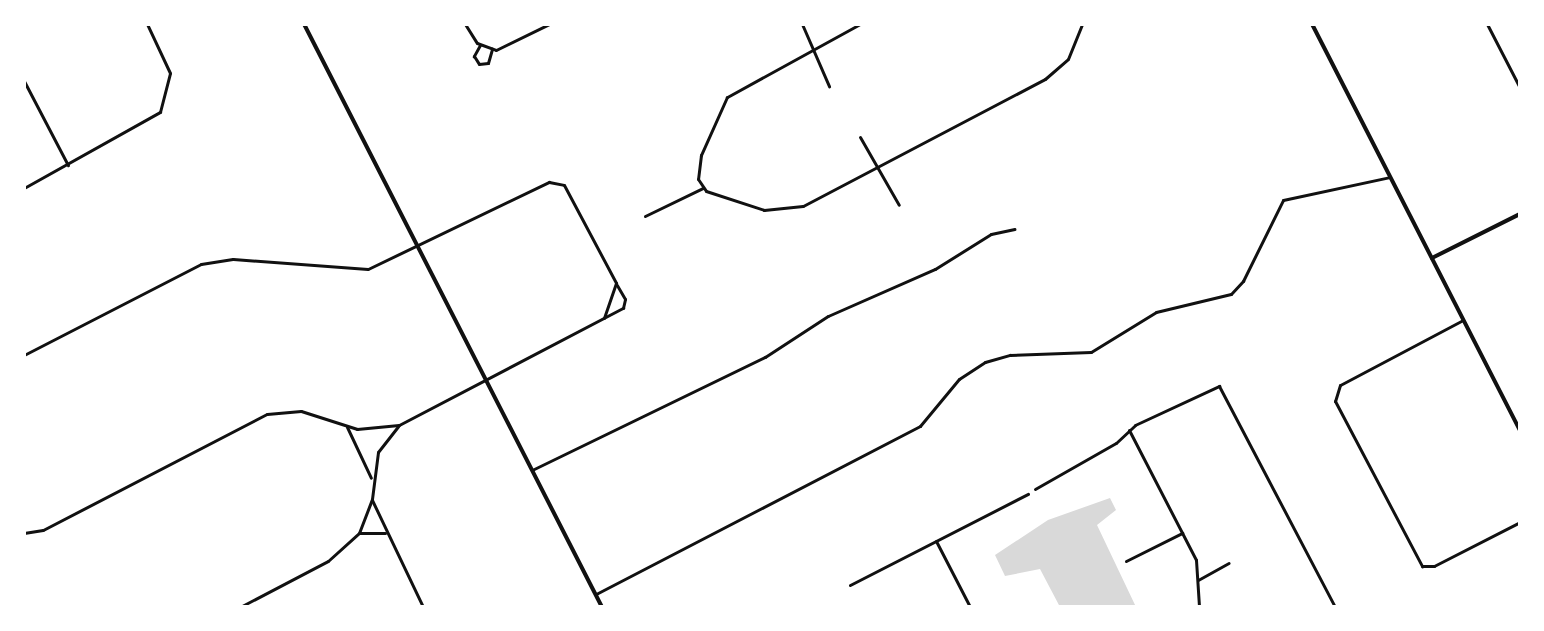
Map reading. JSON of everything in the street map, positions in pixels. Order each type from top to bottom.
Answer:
[{"type":"street","points":[[24,189],[160,112],[168,93],[169,70],[147,24]]},
{"type":"street","points":[[304,24],[602,607]]},
{"type":"street","points":[[465,24],[480,45],[492,50],[549,24]]},
{"type":"street","points":[[802,24],[829,86]]},
{"type":"street","points":[[860,24],[727,97],[703,149],[700,184],[703,188],[764,210],[785,211],[877,167],[1055,73],[1068,59],[1082,24]]},
{"type":"street","points":[[1312,24],[1520,431]]},
{"type":"street","points":[[1487,24],[1520,88]]},
{"type":"street","points":[[480,45],[475,61],[487,64],[492,50]]},
{"type":"street","points":[[24,81],[68,165]]},
{"type":"street","points":[[860,137],[899,205]]},
{"type":"street","points":[[596,594],[920,426],[959,379],[986,362],[1010,355],[1091,352],[1156,312],[1231,294],[1243,281],[1283,200],[1390,177]]},
{"type":"street","points":[[24,355],[211,261],[358,271],[417,246],[549,182],[564,185],[626,303],[604,318],[399,425],[378,452],[372,479],[372,499],[359,534]]},
{"type":"street","points":[[645,216],[703,188]]},
{"type":"street","points":[[1432,258],[1520,214]]},
{"type":"street","points":[[532,470],[765,357],[828,316],[934,269],[991,234],[1014,229]]},
{"type":"street","points":[[604,318],[613,300],[616,283]]},
{"type":"street","points":[[1463,320],[1335,392],[1335,401],[1424,567],[1520,522]]},
{"type":"street","points":[[1035,489],[1129,430],[1217,386],[1335,607]]},
{"type":"street","points":[[24,533],[43,530],[267,414],[301,411],[346,427],[399,425]]},
{"type":"street","points":[[346,427],[372,479]]},
{"type":"street","points":[[1129,430],[1196,560],[1199,607]]},
{"type":"street","points":[[850,585],[1028,494]]},
{"type":"street","points":[[372,499],[423,607]]},
{"type":"street","points":[[240,607],[328,561],[359,534],[372,529],[387,534]]},
{"type":"street","points":[[1126,561],[1182,533]]},
{"type":"street","points":[[936,541],[970,607]]},
{"type":"street","points":[[1198,580],[1230,563]]},
{"type":"shaded area","points":[[1110,498],[1116,510],[1097,525],[1136,607],[1060,607],[1040,569],[1005,576],[995,555],[1048,520]]}]
